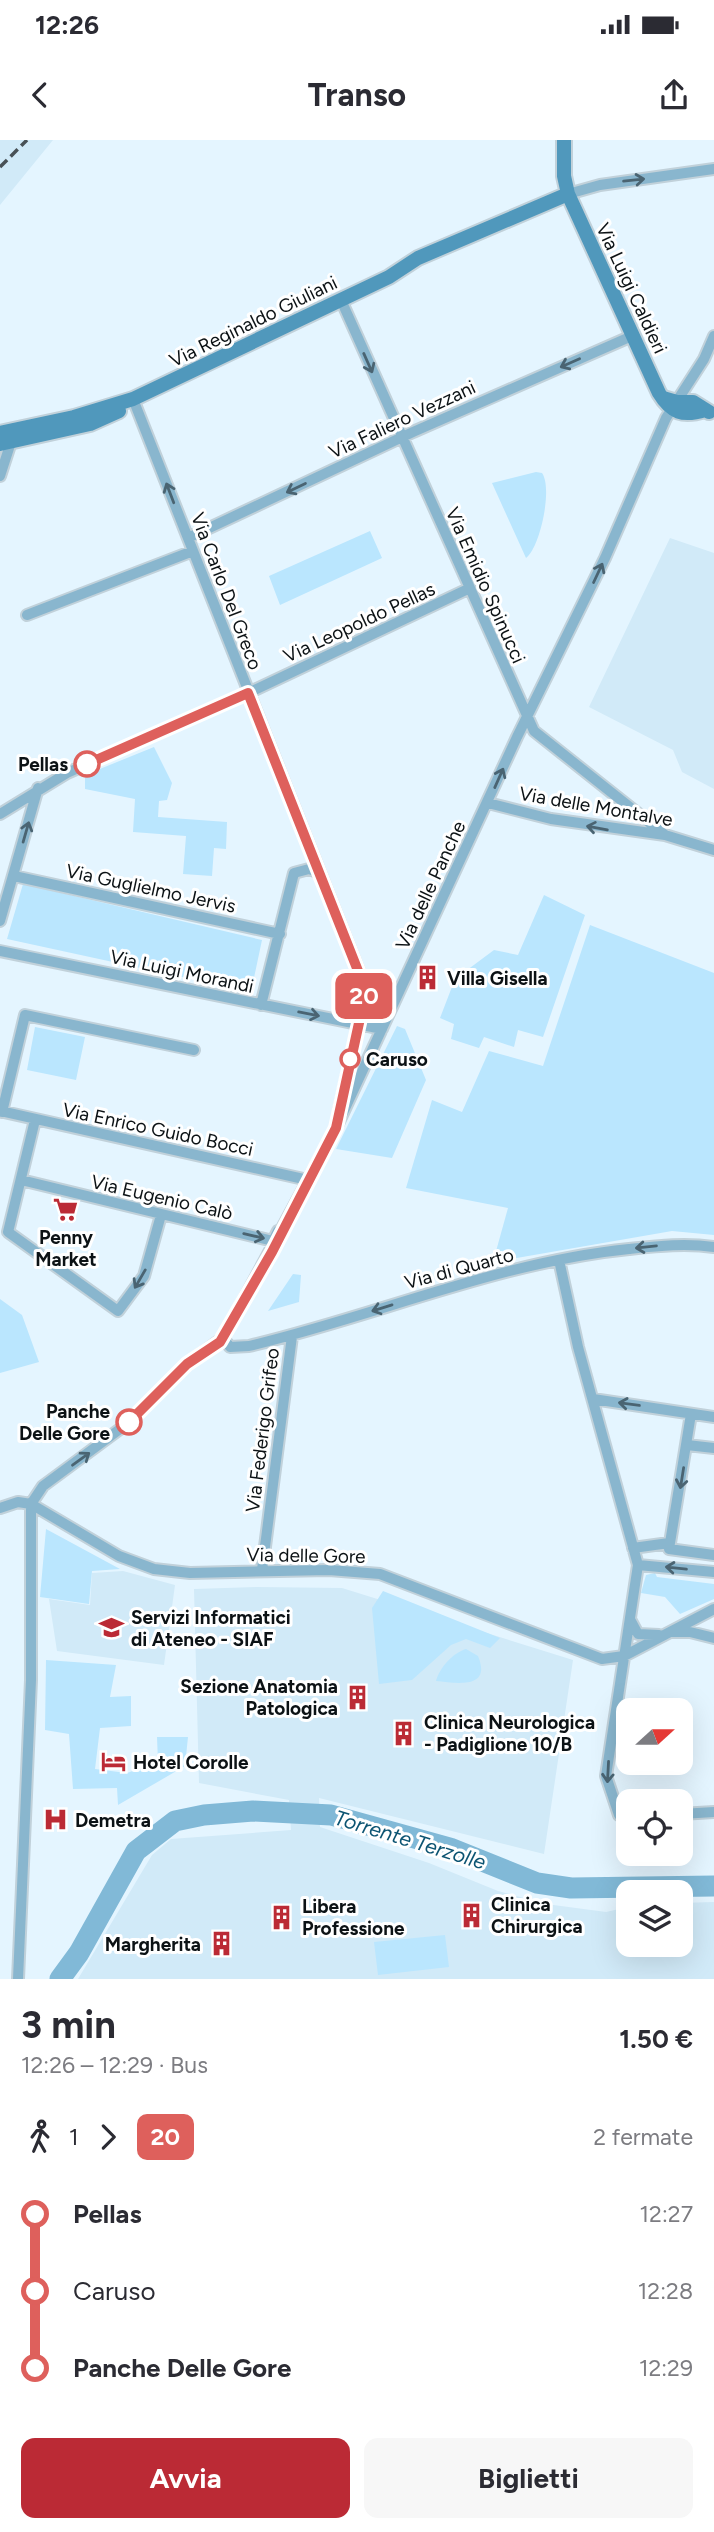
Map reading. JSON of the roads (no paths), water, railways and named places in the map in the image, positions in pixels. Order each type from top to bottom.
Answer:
[{"type":"main road","name":"Via Luigi Caldieri","points":[[564,140],[564,176],[568,194],[632,336],[670,403]]},
{"type":"main road","name":"Via Reginaldo Giuliani","points":[[3,440],[20,430],[134,399],[389,277],[418,258],[568,194]]},
{"type":"main road","name":"Via Reginaldo Giuliani","points":[[3,440],[90,424],[117,413],[134,399]]},
{"type":"main road","points":[[670,403],[681,414],[709,412]]},
{"type":"street","name":"Via Reginaldo Giuliani","points":[[568,194],[600,185],[714,169]]},
{"type":"street","name":"Via Emidio Spinucci","points":[[341,300],[527,720],[534,731],[665,835]]},
{"type":"street","name":"Via Faliero Vezzani","points":[[188,538],[401,437],[632,336]]},
{"type":"street","name":"Via delle Panche","points":[[31,1504],[43,1486],[124,1426],[187,1364],[223,1338],[336,1128],[527,720],[670,403],[714,336]]},
{"type":"street","name":"Via Carlo Del Greco","points":[[134,399],[318,872],[382,1028]]},
{"type":"street","points":[[0,476],[3,440]]},
{"type":"street","points":[[27,615],[193,551]]},
{"type":"street","name":"Via Leopoldo Pellas","points":[[0,814],[38,788],[468,589]]},
{"type":"street","points":[[0,921],[38,788]]},
{"type":"street","name":"Via delle Montalve","points":[[488,803],[575,824],[665,835],[714,850]]},
{"type":"street","points":[[699,844],[714,838]]},
{"type":"street","points":[[261,1005],[295,873],[309,869],[318,872]]},
{"type":"street","name":"Via Guglielmo Jervis","points":[[14,876],[280,934]]},
{"type":"street","name":"Via Luigi Morandi","points":[[0,951],[382,1028]]},
{"type":"street","points":[[336,1128],[366,991]]},
{"type":"street","points":[[1,1112],[24,1015],[194,1050]]},
{"type":"street","name":"Via Enrico Guido Bocci","points":[[1,1112],[308,1180]]},
{"type":"street","points":[[35,1120],[8,1231],[118,1311],[144,1276],[161,1214]]},
{"type":"street","name":"Via Eugenio Calò","points":[[21,1180],[273,1241],[281,1225],[286,1223]]},
{"type":"street","name":"Via di Quarto","points":[[223,1338],[228,1345],[238,1348],[292,1336],[387,1306],[559,1260],[599,1252],[673,1245],[714,1247]]},
{"type":"street","points":[[559,1260],[638,1565],[606,1776],[616,1806]]},
{"type":"street","name":"Via Federigo Grifeo","points":[[262,1570],[292,1336]]},
{"type":"street","points":[[593,1399],[714,1417]]},
{"type":"street","points":[[691,1413],[669,1549],[714,1555]]},
{"type":"street","points":[[687,1445],[714,1448]]},
{"type":"street","points":[[0,1508],[18,1502],[31,1504],[31,1693],[18,1979]]},
{"type":"street","name":"Via delle Gore","points":[[31,1504],[119,1556],[154,1569],[191,1573],[329,1570],[380,1574],[593,1657],[608,1659],[624,1656],[714,1609]]},
{"type":"street","points":[[633,1548],[669,1543]]},
{"type":"street","points":[[638,1565],[714,1572]]},
{"type":"street","points":[[631,1621],[638,1634],[652,1637],[664,1633],[690,1632],[714,1638]]},
{"type":"street","points":[[693,1813],[714,1812]]},
{"type":"waterway","name":"Torrente Terzolle","points":[[60,1979],[79,1953],[136,1851],[175,1821],[204,1815],[253,1811],[331,1815],[450,1848],[537,1883],[571,1888],[714,1886]]},
{"type":"railway","points":[[0,167],[27,140]]},
{"type":"place","name":"Pellas","points":[[87,764]]},
{"type":"place","name":"Villa Gisella","points":[[427,978]]},
{"type":"place","name":"Caruso","points":[[350,1059]]},
{"type":"place","name":"Penny Market","points":[[66,1209]]},
{"type":"place","name":"Panche Delle Gore","points":[[129,1422]]},
{"type":"place","name":"Servizi Informatici di Ateneo - SIAF","points":[[111,1628]]},
{"type":"place","name":"Sezione Anatomia Patologica","points":[[358,1697]]},
{"type":"place","name":"Clinica Neurologica - Padiglione 10/B","points":[[404,1733]]},
{"type":"place","name":"Hotel Corolle","points":[[113,1762]]},
{"type":"place","name":"Demetra","points":[[55,1820]]},
{"type":"place","name":"Clinica Chirurgica","points":[[471,1915]]},
{"type":"place","name":"Libera Professione","points":[[282,1917]]},
{"type":"place","name":"Margherita","points":[[221,1944]]}]
